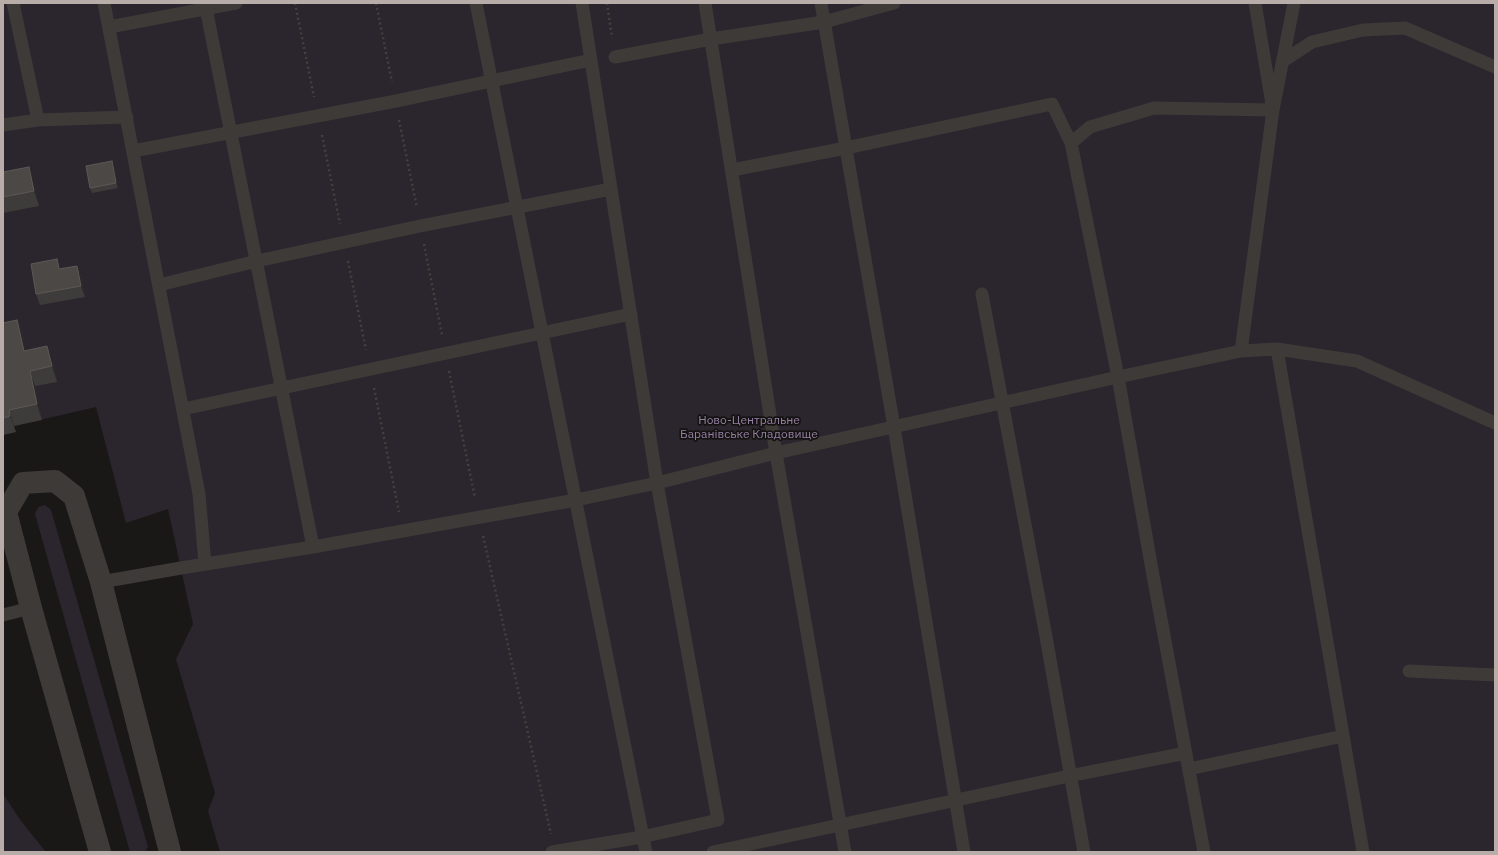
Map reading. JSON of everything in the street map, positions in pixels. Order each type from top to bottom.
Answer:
[{"type":"street","points":[[100,852],[6,512],[23,483],[55,481],[74,496],[101,582],[170,852]]},
{"type":"lane","points":[[13,3],[38,120]]},
{"type":"lane","points":[[104,3],[199,494],[205,564]]},
{"type":"lane","points":[[109,27],[205,6],[236,3]]},
{"type":"lane","points":[[476,3],[646,852]]},
{"type":"lane","points":[[553,852],[642,837],[718,820],[657,483],[582,3]]},
{"type":"lane","points":[[705,3],[776,453],[845,852]]},
{"type":"lane","points":[[821,3],[894,427],[964,852]]},
{"type":"lane","points":[[615,57],[711,39],[824,22],[894,3]]},
{"type":"lane","points":[[1255,3],[1273,110]]},
{"type":"lane","points":[[1241,351],[1273,110],[1294,3]]},
{"type":"lane","points":[[205,6],[313,548]]},
{"type":"lane","points":[[1282,61],[1312,42],[1363,30],[1405,28],[1495,67]]},
{"type":"lane","points":[[133,152],[396,101],[591,60]]},
{"type":"lane","points":[[732,170],[846,148],[1052,104],[1071,143],[1118,377],[1155,589],[1204,852]]},
{"type":"lane","points":[[1071,143],[1090,127],[1154,108],[1273,110]]},
{"type":"lane","points":[[3,125],[38,120],[127,117]]},
{"type":"lane","points":[[159,285],[344,242],[611,189]]},
{"type":"lane","points":[[982,294],[1045,631],[1069,776],[1084,852]]},
{"type":"lane","points":[[183,409],[631,314]]},
{"type":"lane","points":[[1277,349],[1363,852]]},
{"type":"lane","points":[[101,582],[205,564],[313,548],[576,500],[657,483],[776,453],[1003,402],[1241,351],[1277,349],[1357,361],[1495,423]]},
{"type":"lane","points":[[3,615],[32,608]]},
{"type":"lane","points":[[1409,671],[1495,675]]},
{"type":"lane","points":[[1189,769],[1343,736]]},
{"type":"lane","points":[[716,852],[1069,776],[1186,753]]},
{"type":"path","points":[[295,3],[403,531]]},
{"type":"path","points":[[376,3],[478,517],[553,852]]},
{"type":"path","points":[[607,3],[615,57]]},
{"type":"green space","name":"Ново-Центральне Баранівське Кладовище","points":[[3,3],[1495,3],[1495,852],[220,852],[208,811],[215,793],[176,659],[193,624],[168,509],[126,523],[96,407],[14,426],[16,432],[3,435]]},
{"type":"green space","points":[[45,505],[51,510],[148,847],[145,852],[130,852],[35,514],[38,507]]},
{"type":"green space","points":[[3,794],[21,821],[46,852],[3,852]]},
{"type":"building","points":[[112,161],[116,183],[90,188],[86,166]]},
{"type":"building","points":[[29,167],[34,191],[3,197],[3,172]]},
{"type":"building","points":[[57,259],[59,269],[77,266],[81,286],[36,294],[31,264]]},
{"type":"building","points":[[17,320],[24,351],[47,346],[52,366],[30,371],[37,404],[9,410],[10,416],[3,418],[3,323]]}]
